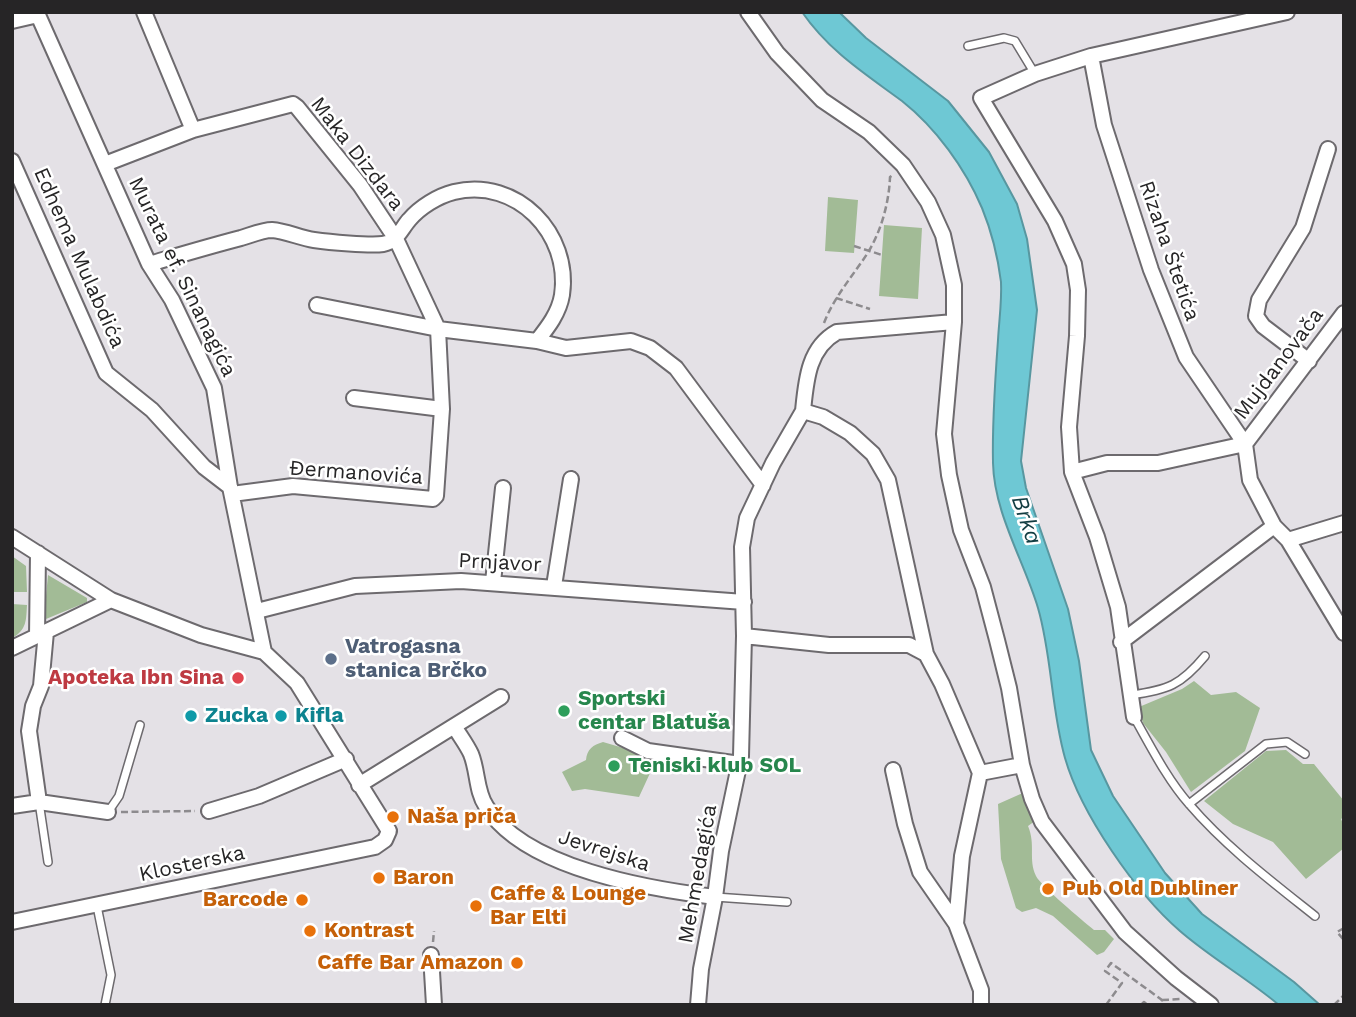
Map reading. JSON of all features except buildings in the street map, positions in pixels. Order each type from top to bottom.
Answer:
[{"type":"street","points":[[144,12],[193,130]]},
{"type":"street","points":[[748,12],[777,53],[822,100],[869,132],[902,165],[928,202],[943,235],[954,285],[954,321],[944,434],[949,475],[961,530],[983,587],[1009,688],[1022,765],[1032,799],[1042,822],[1125,932],[1176,978],[1212,1005]]},
{"type":"street","points":[[1134,717],[1118,607],[1097,537],[1072,472],[1069,427],[1078,290],[1074,264],[1055,221],[981,98],[1091,55],[1287,12]]},
{"type":"street","points":[[12,21],[37,14]]},
{"type":"street","name":"Murata ef. Sinanagića","points":[[37,14],[149,264],[172,300],[214,388],[230,490],[264,652]]},
{"type":"street","name":"Rizaha Štetića","points":[[1091,55],[1104,125],[1156,282],[1186,357],[1245,444]]},
{"type":"street","name":"Maka Dizdara","points":[[105,164],[193,130],[293,104],[360,186],[396,239],[438,329]]},
{"type":"street","points":[[1309,361],[1262,326],[1256,316],[1259,300],[1303,228],[1328,149]]},
{"type":"street","name":"Edhema Mulabdića","points":[[12,160],[106,373],[152,410],[204,467],[230,490]]},
{"type":"street","points":[[149,264],[271,230],[314,240],[384,244],[396,239],[410,218],[430,202],[454,192],[480,190],[504,195],[527,206],[545,224],[558,247],[563,271],[562,297],[553,321],[537,341]]},
{"type":"street","points":[[317,305],[438,329],[537,341],[566,348],[631,341],[650,348],[676,368],[763,485]]},
{"type":"street","name":"Mujdanovača","points":[[1344,313],[1245,444],[1250,480],[1274,526],[1288,541],[1344,633]]},
{"type":"street","points":[[954,321],[837,332],[827,337],[814,355],[807,377],[803,411],[823,417],[850,433],[873,454],[888,480],[926,654],[942,684],[980,773],[962,856],[956,924]]},
{"type":"street","name":"Đermanovića","points":[[230,490],[293,486],[433,499],[436,496],[442,409],[438,329]]},
{"type":"street","points":[[354,398],[442,409]]},
{"type":"street","name":"Mehmedagića","points":[[698,1005],[701,970],[721,851],[740,764],[744,636],[742,547],[745,528],[747,518],[773,463],[803,411]]},
{"type":"street","points":[[1072,472],[1107,463],[1158,463],[1245,444]]},
{"type":"street","points":[[554,586],[571,479]]},
{"type":"street","points":[[493,582],[503,488]]},
{"type":"street","points":[[1288,541],[1344,523]]},
{"type":"street","points":[[12,524],[15,539],[111,600],[201,635],[264,652],[297,683],[359,785],[500,698]]},
{"type":"street","points":[[1121,642],[1274,526]]},
{"type":"street","points":[[38,553],[41,686],[33,706],[29,731],[39,802]]},
{"type":"street","name":"Prnjavor","points":[[257,611],[355,586],[461,581],[744,602]]},
{"type":"street","points":[[12,648],[111,600]]},
{"type":"street","points":[[744,636],[829,645],[909,645],[926,654]]},
{"type":"street","name":"Jevrejska","points":[[454,726],[471,755],[485,806],[501,825],[525,844],[562,862],[618,880],[665,891],[715,897]]},
{"type":"street","points":[[622,738],[648,751],[740,764]]},
{"type":"street","points":[[209,811],[259,796],[346,760]]},
{"type":"street","points":[[980,773],[1022,765]]},
{"type":"street","points":[[893,770],[905,824],[920,872],[956,924],[981,990],[981,1005]]},
{"type":"street","name":"Klosterska","points":[[12,922],[381,845],[388,831],[359,785]]},
{"type":"street","points":[[12,806],[39,802],[108,812]]},
{"type":"street","points":[[431,955],[434,1005]]},
{"type":"lane","points":[[968,46],[1004,38],[1015,41],[1035,75]]},
{"type":"lane","points":[[1130,695],[1160,691],[1177,684],[1205,656]]},
{"type":"lane","points":[[1134,717],[1164,769],[1189,803],[1252,867],[1315,916]]},
{"type":"lane","points":[[108,812],[119,796],[140,725]]},
{"type":"lane","points":[[1189,803],[1266,744],[1287,742],[1305,754]]},
{"type":"lane","points":[[39,802],[48,862]]},
{"type":"lane","points":[[715,897],[787,902]]},
{"type":"lane","points":[[97,906],[111,975],[105,1005]]},
{"type":"path","points":[[822,344],[822,328],[836,298],[868,253],[890,195],[890,177],[902,165]]},
{"type":"path","points":[[854,247],[882,255]]},
{"type":"path","points":[[836,298],[870,309]]},
{"type":"path","points":[[108,812],[209,811]]},
{"type":"path","points":[[1344,928],[1337,932],[1344,940]]},
{"type":"path","points":[[1106,1005],[1122,983],[1105,971],[1111,963],[1162,1002],[1185,996]]},
{"type":"path","points":[[1334,1005],[1344,995]]},
{"type":"path","points":[[1141,1005],[1144,1002],[1148,1005]]},
{"type":"green space","points":[[828,197],[858,200],[854,253],[825,251]]},
{"type":"green space","points":[[884,225],[922,228],[918,299],[879,296]]},
{"type":"green space","points":[[12,556],[26,566],[27,592],[13,592]]},
{"type":"green space","points":[[48,575],[87,598],[87,602],[46,619]]},
{"type":"green space","points":[[12,604],[27,605],[23,628],[12,638]]},
{"type":"green space","points":[[1194,681],[1211,695],[1236,692],[1260,708],[1245,751],[1191,792],[1166,752],[1143,723],[1139,707],[1182,689]]},
{"type":"green space","name":"Teniski klub SOL","points":[[603,742],[657,758],[639,797],[585,789],[572,791],[562,772],[586,760],[591,748]]},
{"type":"green space","points":[[1286,750],[1303,764],[1314,764],[1344,801],[1344,817],[1341,819],[1344,826],[1344,848],[1306,879],[1273,842],[1233,824],[1204,801],[1266,751]]},
{"type":"green space","points":[[1025,792],[1035,821],[1028,826],[1036,876],[1053,895],[1094,930],[1105,930],[1114,939],[1104,952],[1097,955],[1053,916],[1036,908],[1022,912],[1016,908],[1001,859],[998,804]]},
{"type":"water","name":"Brka","points":[[802,12],[839,12],[866,38],[948,101],[989,152],[1017,204],[1027,239],[1037,310],[1021,461],[1026,488],[1068,609],[1079,661],[1091,750],[1113,796],[1165,873],[1202,914],[1294,982],[1320,1005],[1279,1005],[1180,931],[1128,874],[1084,803],[1073,780],[1060,739],[1038,608],[998,500],[993,463],[993,417],[1001,282],[994,244],[985,217],[975,193],[938,136],[902,101],[835,50]]},
{"type":"place","name":"Vatrogasna stanica Brčko","points":[[331,659]]},
{"type":"place","name":"Apoteka Ibn Sina","points":[[238,678]]},
{"type":"place","name":"Sportski centar Blatuša","points":[[564,711]]},
{"type":"place","name":"Zucka","points":[[191,716]]},
{"type":"place","name":"Kifla","points":[[281,716]]},
{"type":"place","name":"Teniski klub SOL","points":[[614,766]]},
{"type":"place","name":"Naša priča","points":[[393,817]]},
{"type":"place","name":"Baron","points":[[379,878]]},
{"type":"place","name":"Pub Old Dubliner","points":[[1048,889]]},
{"type":"place","name":"Barcode","points":[[302,900]]},
{"type":"place","name":"Caffe & Lounge Bar Elti","points":[[476,906]]},
{"type":"place","name":"Kontrast","points":[[310,931]]},
{"type":"place","name":"Caffe Bar Amazon","points":[[517,963]]}]
